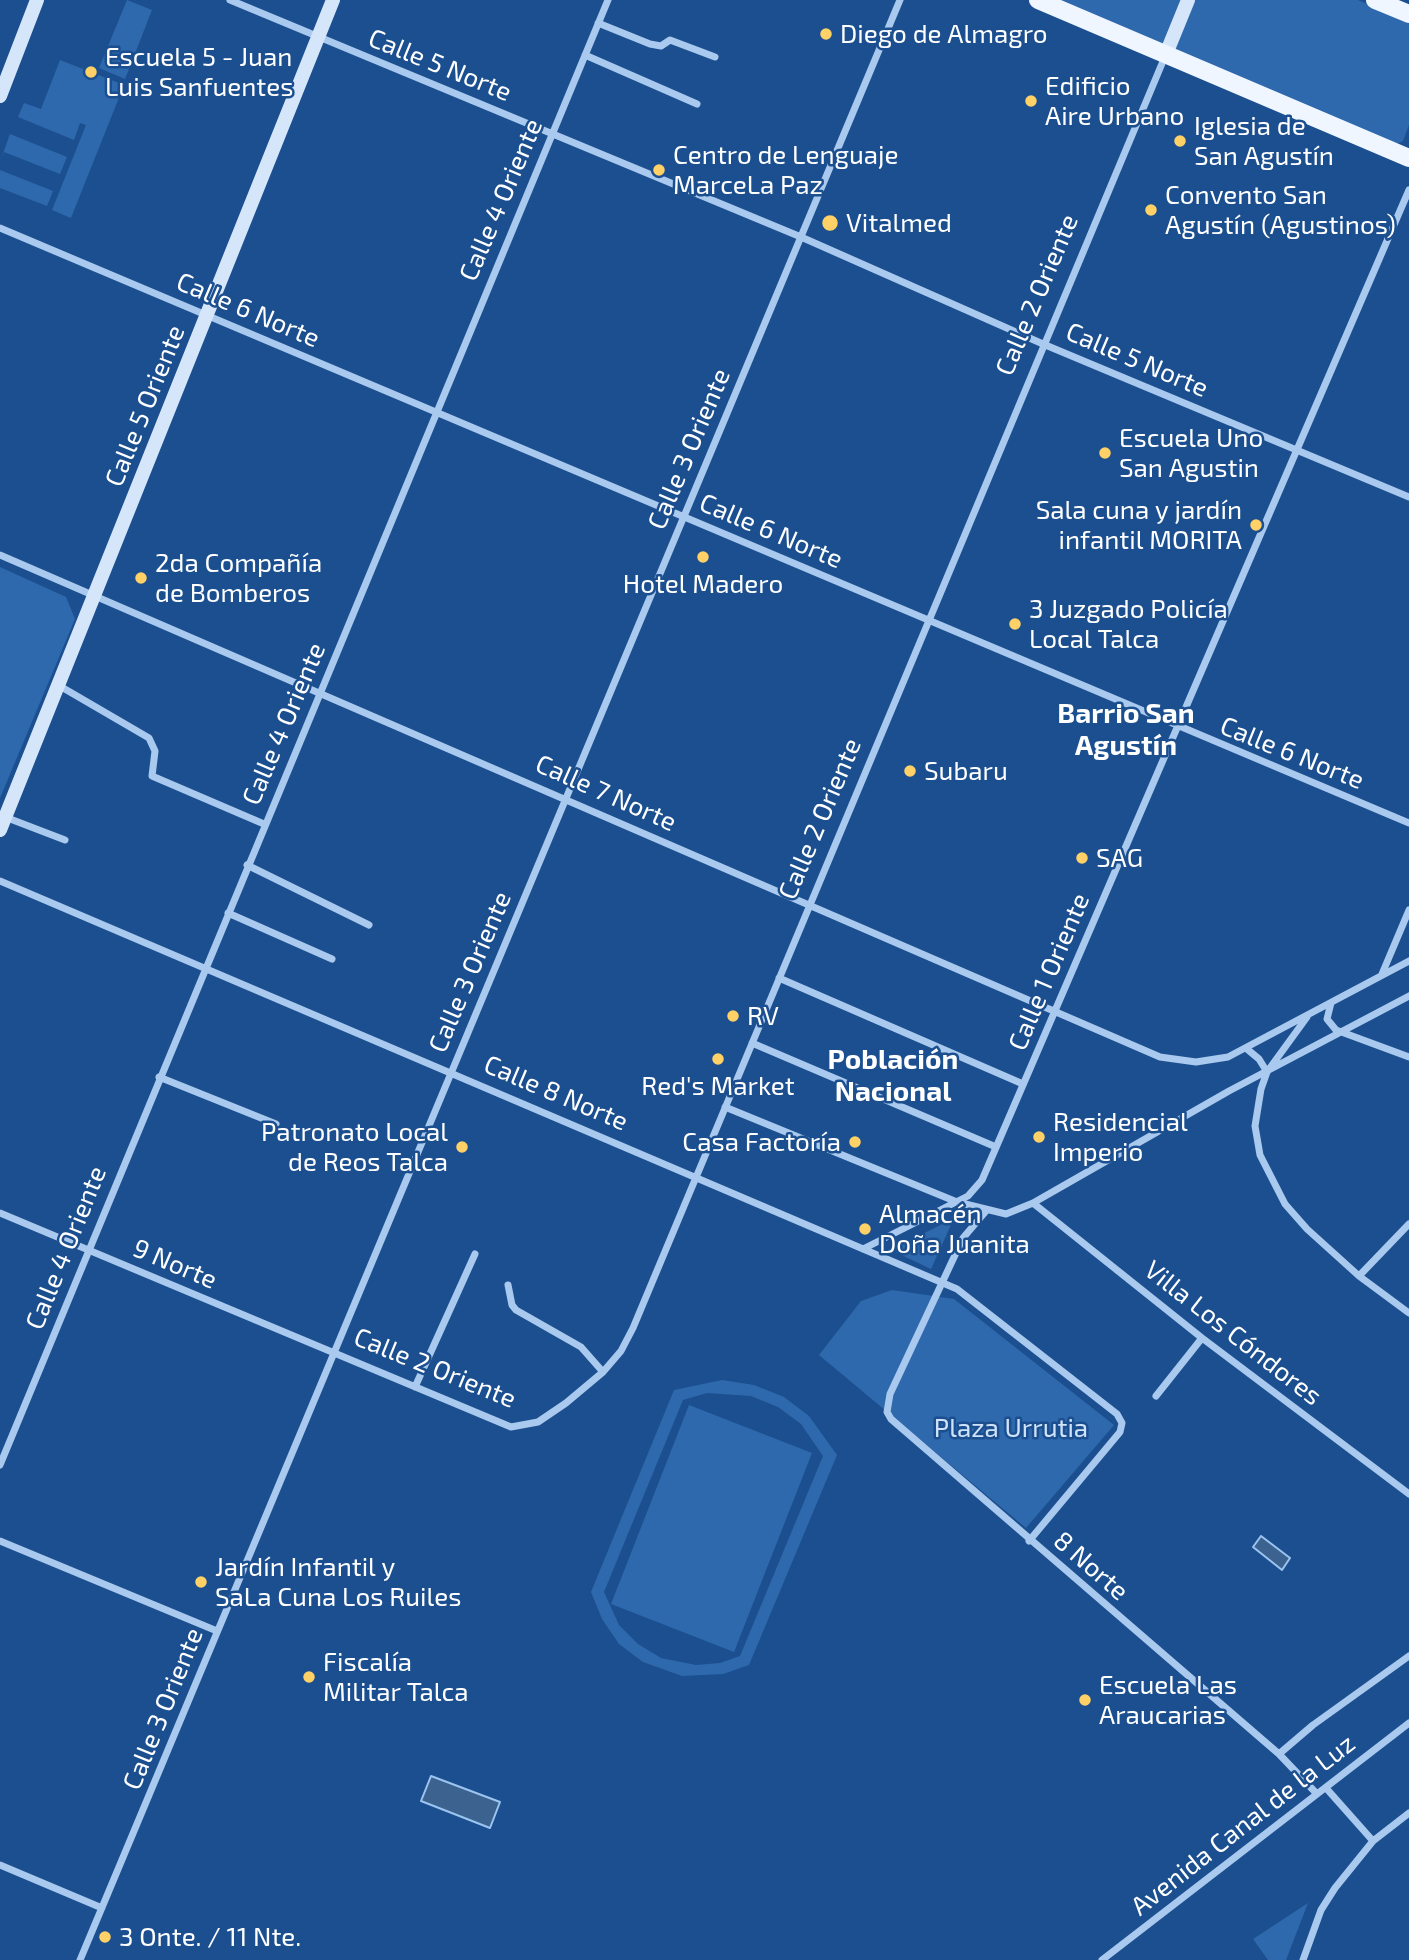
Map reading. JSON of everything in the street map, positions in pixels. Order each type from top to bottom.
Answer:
[{"type":"main road","points":[[0,96],[37,0]]},
{"type":"main road","name":"Calle 5 Oriente","points":[[3,824],[332,0]]},
{"type":"main road","points":[[1038,0],[1409,158]]},
{"type":"main road","name":"Calle 2 Oriente","points":[[1166,54],[1188,0]]},
{"type":"main road","points":[[1375,0],[1409,14]]},
{"type":"street","name":"Calle 5 Norte","points":[[230,0],[801,237],[1043,344],[1409,497]]},
{"type":"street","name":"Calle 4 Oriente","points":[[0,1465],[608,0]]},
{"type":"street","name":"Calle 3 Oriente","points":[[80,1960],[900,0]]},
{"type":"street","points":[[598,23],[650,44],[661,46],[670,40],[715,57]]},
{"type":"street","name":"Calle 2 Oriente","points":[[334,1354],[493,1421],[520,1427],[538,1422],[566,1403],[603,1372],[621,1351],[633,1328],[1166,54]]},
{"type":"street","points":[[585,55],[697,104]]},
{"type":"street","name":"Calle 1 Oriente","points":[[863,1249],[957,1202],[979,1186],[1409,190]]},
{"type":"street","name":"Calle 6 Norte","points":[[0,228],[1409,823]]},
{"type":"street","name":"Calle 7 Norte","points":[[0,555],[1160,1057],[1196,1062],[1220,1059],[1247,1049],[1409,961]]},
{"type":"street","points":[[58,685],[149,738],[155,751],[152,776],[264,824]]},
{"type":"street","points":[[3,824],[65,840]]},
{"type":"street","points":[[247,865],[369,925]]},
{"type":"street","name":"Calle 8 Norte","points":[[0,881],[863,1249]]},
{"type":"street","points":[[228,913],[332,959]]},
{"type":"street","points":[[1382,975],[1408,916]]},
{"type":"street","points":[[779,978],[1023,1084]]},
{"type":"street","points":[[725,1107],[957,1202],[1006,1214],[1033,1203],[1409,996]]},
{"type":"street","points":[[1331,1003],[1327,1012],[1328,1023],[1342,1033],[1409,1057]]},
{"type":"street","points":[[1308,1015],[1267,1072],[1256,1108],[1255,1126],[1259,1155],[1285,1204],[1307,1229],[1359,1276],[1409,1313]]},
{"type":"street","points":[[752,1043],[996,1147]]},
{"type":"street","points":[[1247,1049],[1259,1059],[1267,1072]]},
{"type":"street","points":[[159,1077],[276,1124]]},
{"type":"street","name":"Villa Los Cóndores","points":[[1033,1203],[1202,1338],[1409,1494]]},
{"type":"street","points":[[986,1211],[963,1238],[890,1394],[887,1412],[897,1427],[1029,1541]]},
{"type":"street","name":"9 Norte","points":[[0,1213],[334,1354]]},
{"type":"street","points":[[1359,1276],[1409,1224]]},
{"type":"street","name":"8 Norte","points":[[863,1249],[957,1289],[1117,1414],[1122,1423],[1120,1432],[1029,1541],[1279,1754],[1317,1794]]},
{"type":"street","points":[[415,1387],[475,1254]]},
{"type":"street","points":[[508,1285],[512,1305],[516,1310],[580,1347],[603,1372]]},
{"type":"street","points":[[1156,1396],[1202,1338]]},
{"type":"street","points":[[0,1541],[217,1631]]},
{"type":"street","points":[[1279,1754],[1313,1725],[1409,1656]]},
{"type":"street","name":"Avenida Canal de la Luz","points":[[1106,1959],[1409,1723]]},
{"type":"street","points":[[1326,1788],[1373,1841]]},
{"type":"street","points":[[1304,1960],[1321,1910],[1350,1867],[1373,1841],[1409,1813]]},
{"type":"street","points":[[0,1866],[102,1908]]},
{"type":"green space","points":[[127,0],[152,10],[125,79],[99,68]]},
{"type":"green space","points":[[1057,0],[1358,0],[1409,22],[1409,125],[1403,141],[1397,144]]},
{"type":"green space","points":[[60,60],[124,85],[71,218],[52,210],[86,125],[80,123],[74,140],[18,117],[24,103],[41,109]]},
{"type":"green space","points":[[10,134],[67,157],[60,174],[4,152],[0,162]]},
{"type":"green space","points":[[0,170],[53,191],[47,206],[0,188]]},
{"type":"green space","points":[[0,567],[66,597],[75,619],[0,798]]},
{"type":"green space","points":[[954,1218],[931,1269],[891,1250]]},
{"type":"green space","name":"Plaza Urrutia","points":[[892,1290],[954,1299],[1114,1425],[1026,1528],[819,1355],[861,1301]]},
{"type":"green space","points":[[722,1380],[754,1385],[784,1397],[809,1416],[837,1455],[749,1665],[723,1674],[682,1676],[643,1662],[619,1644],[602,1619],[591,1592],[674,1390]],"holes":[[[707,1393],[751,1396],[778,1407],[801,1424],[823,1456],[740,1656],[720,1663],[696,1665],[661,1658],[638,1644],[619,1625],[604,1592],[683,1400]]]},
{"type":"green space","points":[[689,1405],[812,1453],[734,1652],[611,1604]]},
{"type":"green space","points":[[1308,1903],[1286,1960],[1268,1960],[1253,1939]]},
{"type":"shaded area","points":[[1261,1536],[1290,1558],[1282,1570],[1253,1547]]},
{"type":"shaded area","points":[[431,1776],[500,1802],[490,1828],[421,1801]]},
{"type":"place","name":"Diego de Almagro","points":[[826,34]]},
{"type":"place","name":"Escuela 5 - Juan Luis Sanfuentes","points":[[91,72]]},
{"type":"place","name":"Edificio Aire Urbano","points":[[1031,101]]},
{"type":"place","name":"Iglesia de San Agustín","points":[[1180,141]]},
{"type":"place","name":"Centro de Lenguaje MarceLa Paz","points":[[659,170]]},
{"type":"place","name":"Convento San Agustín (Agustinos)","points":[[1151,210]]},
{"type":"place","name":"Vitalmed","points":[[830,223]]},
{"type":"place","name":"Escuela Uno San Agustin","points":[[1105,453]]},
{"type":"place","name":"Sala cuna y jardín infantil MORITA","points":[[1256,525]]},
{"type":"place","name":"Hotel Madero","points":[[703,557]]},
{"type":"place","name":"2da Compañía de Bomberos","points":[[141,578]]},
{"type":"place","name":"3 Juzgado Policía Local Talca","points":[[1015,624]]},
{"type":"place","name":"Subaru","points":[[910,771]]},
{"type":"place","name":"SAG","points":[[1082,858]]},
{"type":"place","name":"RV","points":[[733,1016]]},
{"type":"place","name":"Red's Market","points":[[718,1059]]},
{"type":"place","name":"Residencial Imperio","points":[[1039,1137]]},
{"type":"place","name":"Casa Factoría","points":[[855,1142]]},
{"type":"place","name":"Patronato Local de Reos Talca","points":[[462,1147]]},
{"type":"place","name":"Almacén Doña Juanita","points":[[865,1229]]},
{"type":"place","name":"Jardín Infantil y SaLa Cuna Los Ruiles","points":[[201,1582]]},
{"type":"place","name":"Fiscalía Militar Talca","points":[[309,1677]]},
{"type":"place","name":"Escuela Las Araucarias","points":[[1085,1700]]},
{"type":"place","name":"3 Onte. / 11 Nte.","points":[[105,1937]]},
{"type":"district","name":"Barrio San Agustín","points":[[1126,730]]},
{"type":"district","name":"Población Nacional","points":[[893,1076]]}]
